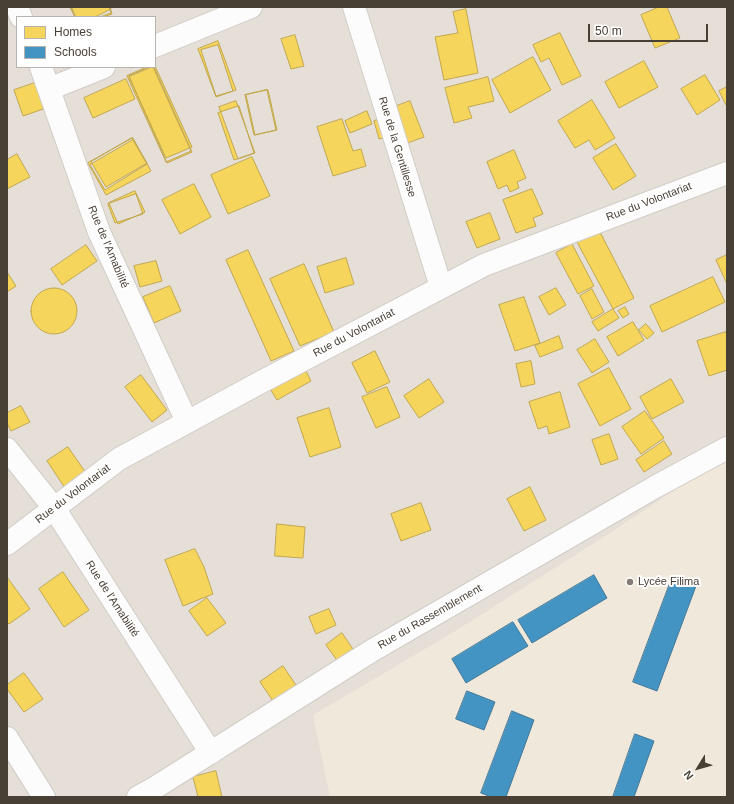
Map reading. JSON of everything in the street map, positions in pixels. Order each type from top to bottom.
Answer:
[{"type":"street","points":[[156,46],[251,7]]},
{"type":"street","name":"Rue de la Gentillesse","points":[[354,7],[441,288]]},
{"type":"street","name":"Rue de l'Amabilité","points":[[41,68],[99,232],[187,422]]},
{"type":"street","points":[[50,89],[102,68]]},
{"type":"street","name":"Rue du Volontariat","points":[[7,544],[119,459],[484,265],[727,173]]},
{"type":"street","name":"Rue du Rassemblement","points":[[153,794],[211,753],[373,650],[655,487],[727,448]]},
{"type":"street","name":"Rue de l'Amabilité","points":[[7,450],[54,508],[211,753]]},
{"type":"street","points":[[7,738],[44,797]]},
{"type":"shaded area","points":[[7,7],[727,7],[727,797],[7,797]]},
{"type":"shaded area","name":"Lycée Filima","points":[[727,455],[727,797],[330,797],[313,715],[452,633],[613,531]]},
{"type":"building: Homes","points":[[70,7],[110,7],[111,9],[97,16],[75,16]]},
{"type":"building: Homes","points":[[71,7],[110,7],[112,14],[106,16],[75,16]]},
{"type":"building: Homes","points":[[72,7],[109,7],[111,13],[103,16],[76,16]]},
{"type":"building: Homes","points":[[659,7],[667,7],[680,38],[655,48],[641,15]]},
{"type":"building: Homes","points":[[466,9],[478,73],[444,80],[435,37],[458,33],[453,12]]},
{"type":"building: Homes","points":[[560,33],[581,76],[562,85],[549,58],[541,62],[533,45]]},
{"type":"building: Homes","points":[[295,35],[304,66],[291,69],[281,39]]},
{"type":"building: Homes","points":[[218,41],[236,90],[216,97],[198,49]]},
{"type":"building: Homes","points":[[218,45],[233,91],[216,96],[201,50]]},
{"type":"building: Homes","points":[[533,57],[551,90],[510,113],[492,80]]},
{"type":"building: Homes","points":[[644,61],[658,87],[619,108],[605,82]]},
{"type":"building: Homes","points":[[145,68],[153,68],[191,151],[166,162],[127,76]]},
{"type":"building: Homes","points":[[148,68],[154,68],[192,152],[167,163],[129,76]]},
{"type":"building: Homes","points":[[150,68],[156,68],[192,147],[166,158],[129,77]]},
{"type":"building: Homes","points":[[705,75],[720,100],[697,115],[681,89]]},
{"type":"building: Homes","points":[[488,77],[494,101],[468,107],[472,118],[454,123],[445,88]]},
{"type":"building: Homes","points":[[126,79],[135,99],[93,118],[84,98]]},
{"type":"building: Homes","points":[[38,82],[46,108],[23,116],[14,90]]},
{"type":"building: Homes","points":[[727,87],[727,107],[719,91]]},
{"type":"building: Homes","points":[[267,90],[276,130],[254,135],[245,95]]},
{"type":"building: Homes","points":[[268,90],[277,130],[255,135],[246,95]]},
{"type":"building: Homes","points":[[592,100],[615,138],[595,150],[589,140],[575,148],[558,121]]},
{"type":"building: Homes","points":[[236,101],[255,153],[238,159],[219,107]]},
{"type":"building: Homes","points":[[410,101],[424,137],[402,145],[389,109]]},
{"type":"building: Homes","points":[[239,106],[254,153],[234,160],[218,113]]},
{"type":"building: Homes","points":[[367,111],[372,124],[350,133],[345,121]]},
{"type":"building: Homes","points":[[385,118],[390,136],[379,139],[374,121]]},
{"type":"building: Homes","points":[[342,119],[353,151],[361,149],[366,166],[333,176],[317,127]]},
{"type":"building: Homes","points":[[132,138],[147,163],[106,187],[91,162]]},
{"type":"building: Homes","points":[[133,138],[151,171],[106,195],[88,163]]},
{"type":"building: Homes","points":[[133,140],[147,164],[105,190],[90,165]]},
{"type":"building: Homes","points":[[616,144],[636,176],[613,190],[593,158]]},
{"type":"building: Homes","points":[[514,150],[526,178],[517,182],[519,188],[510,192],[507,185],[498,189],[487,162]]},
{"type":"building: Homes","points":[[17,154],[30,177],[7,189],[7,160]]},
{"type":"building: Homes","points":[[252,157],[270,196],[228,214],[211,175]]},
{"type":"building: Homes","points":[[194,184],[211,217],[180,234],[162,200]]},
{"type":"building: Homes","points":[[532,189],[543,214],[533,218],[536,226],[516,233],[503,200]]},
{"type":"building: Homes","points":[[135,191],[145,212],[118,224],[109,203]]},
{"type":"building: Homes","points":[[136,194],[143,214],[115,223],[108,204]]},
{"type":"building: Homes","points":[[490,213],[500,239],[477,248],[466,222]]},
{"type":"building: Homes","points":[[599,230],[634,298],[613,309],[577,242]]},
{"type":"building: Homes","points":[[572,244],[594,286],[578,294],[556,253]]},
{"type":"building: Homes","points":[[86,245],[97,261],[62,285],[51,269]]},
{"type":"building: Homes","points":[[248,250],[294,351],[271,361],[226,260]]},
{"type":"building: Homes","points":[[727,255],[727,284],[716,260]]},
{"type":"building: Homes","points":[[346,258],[354,284],[325,293],[317,267]]},
{"type":"building: Homes","points":[[156,261],[162,281],[140,287],[134,266]]},
{"type":"building: Homes","points":[[304,264],[334,332],[300,346],[270,279]]},
{"type":"building: Homes","points":[[7,272],[16,286],[7,292]]},
{"type":"building: Homes","points":[[713,277],[725,302],[662,332],[650,306]]},
{"type":"building: Homes","points":[[170,286],[181,311],[154,323],[143,297]]},
{"type":"building: Homes","points":[[59,288],[71,294],[76,302],[76,320],[71,328],[63,333],[49,334],[37,328],[32,320],[31,306],[37,294],[45,289]]},
{"type":"building: Homes","points":[[556,288],[566,305],[549,315],[539,297]]},
{"type":"building: Homes","points":[[592,289],[604,312],[592,319],[580,296]]},
{"type":"building: Homes","points":[[524,297],[540,343],[515,351],[499,305]]},
{"type":"building: Homes","points":[[625,307],[629,314],[623,318],[618,311]]},
{"type":"building: Homes","points":[[613,309],[619,318],[598,331],[592,322]]},
{"type":"building: Homes","points":[[633,322],[644,340],[618,356],[607,337]]},
{"type":"building: Homes","points":[[646,324],[654,333],[647,339],[639,330]]},
{"type":"building: Homes","points":[[726,332],[727,370],[709,376],[697,341]]},
{"type":"building: Homes","points":[[559,336],[563,348],[540,357],[535,346]]},
{"type":"building: Homes","points":[[595,339],[609,362],[592,373],[577,350]]},
{"type":"building: Homes","points":[[375,351],[390,382],[367,393],[352,363]]},
{"type":"building: Homes","points":[[531,361],[535,384],[521,387],[516,364]]},
{"type":"building: Homes","points":[[304,367],[311,381],[277,400],[269,387]]},
{"type":"building: Homes","points":[[609,368],[631,409],[600,426],[578,384]]},
{"type":"building: Homes","points":[[141,375],[167,410],[152,422],[125,387]]},
{"type":"building: Homes","points":[[429,379],[444,402],[419,418],[404,396]]},
{"type":"building: Homes","points":[[671,379],[684,402],[652,419],[640,397]]},
{"type":"building: Homes","points":[[387,387],[400,417],[376,428],[362,397]]},
{"type":"building: Homes","points":[[560,392],[570,427],[549,434],[547,426],[538,429],[529,402]]},
{"type":"building: Homes","points":[[21,406],[30,422],[11,431],[7,423],[7,413]]},
{"type":"building: Homes","points":[[329,408],[341,447],[310,457],[297,418]]},
{"type":"building: Homes","points":[[645,411],[664,438],[641,454],[622,427]]},
{"type":"building: Homes","points":[[609,434],[618,459],[601,465],[592,440]]},
{"type":"building: Homes","points":[[664,441],[672,454],[644,472],[636,460]]},
{"type":"building: Homes","points":[[68,447],[86,473],[65,488],[47,461]]},
{"type":"building: Homes","points":[[530,487],[546,520],[524,531],[507,499]]},
{"type":"building: Homes","points":[[421,503],[431,530],[401,541],[391,514]]},
{"type":"building: Homes","points":[[277,524],[305,527],[303,558],[275,556]]},
{"type":"building: Homes","points":[[195,549],[204,567],[213,594],[183,606],[165,560]]},
{"type":"building: Homes","points":[[63,572],[89,610],[64,627],[39,589]]},
{"type":"building: Homes","points":[[7,577],[30,609],[9,624],[7,622]]},
{"type":"building: Homes","points":[[207,598],[226,623],[207,636],[189,611]]},
{"type":"building: Homes","points":[[329,609],[336,625],[316,634],[309,617]]},
{"type":"building: Homes","points":[[342,633],[355,652],[339,663],[326,645]]},
{"type":"building: Homes","points":[[283,666],[298,688],[275,704],[260,682]]},
{"type":"building: Homes","points":[[24,673],[43,699],[24,712],[7,689],[7,685]]},
{"type":"building: Homes","points":[[216,771],[222,797],[198,797],[193,777]]},
{"type":"building: Schools","points":[[594,575],[607,598],[532,643],[518,620]]},
{"type":"building: Schools","points":[[672,578],[696,586],[657,691],[633,682]]},
{"type":"building: Schools","points":[[513,622],[528,646],[466,683],[452,659]]},
{"type":"building: Schools","points":[[467,691],[495,702],[484,730],[456,719]]},
{"type":"building: Schools","points":[[512,711],[534,720],[506,797],[491,797],[481,793]]},
{"type":"building: Schools","points":[[635,734],[654,741],[634,797],[613,797]]},
{"type":"place","name":"Lycée Filima","points":[[630,582]]}]
